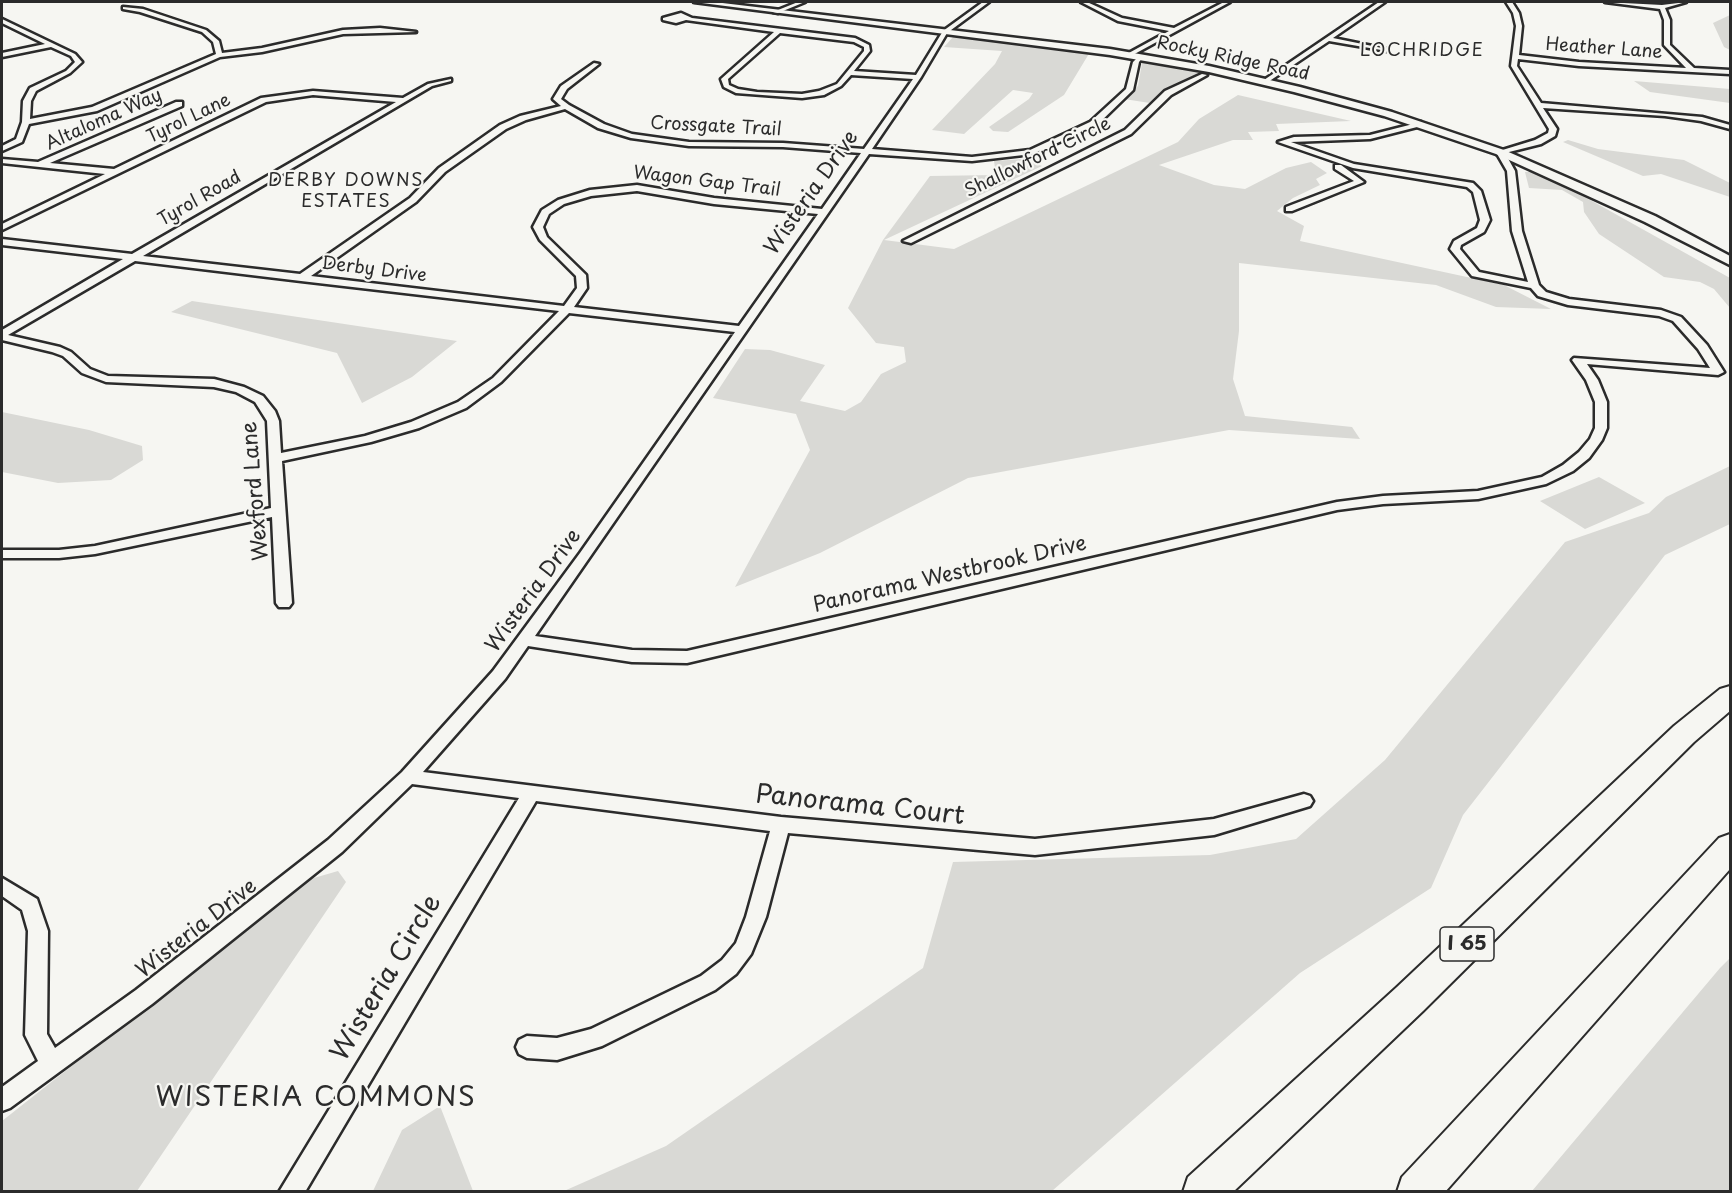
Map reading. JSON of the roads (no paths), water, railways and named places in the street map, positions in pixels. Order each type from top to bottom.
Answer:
[{"type":"highway","name":"I 65","points":[[1203,1191],[1410,999],[1684,734],[1731,696]]},
{"type":"highway","points":[[1417,1191],[1731,847]]},
{"type":"main road","name":"Rocky Ridge Road","points":[[698,2],[1129,55],[1266,81],[1418,124],[1500,152],[1650,219],[1731,261]]},
{"type":"street","points":[[776,12],[802,2]]},
{"type":"street","name":"Wisteria Drive","points":[[2,1100],[144,997],[336,846],[408,777],[464,716],[525,640],[743,330],[919,76],[945,32],[987,2]]},
{"type":"street","points":[[1084,2],[1120,20],[1175,30]]},
{"type":"street","points":[[1129,55],[1227,2]]},
{"type":"street","points":[[1266,81],[1382,2]]},
{"type":"street","points":[[1418,124],[1370,137],[1294,139],[1282,142],[1353,166],[1470,185],[1477,191],[1485,220],[1481,230],[1457,243],[1455,249],[1476,274],[1534,286],[1516,231],[1511,171],[1500,152],[1538,142],[1552,134],[1553,129],[1516,72],[1514,56],[1519,26],[1516,13],[1509,2]]},
{"type":"street","points":[[1608,2],[1662,7],[1683,2]]},
{"type":"street","name":"Heather Lane","points":[[1662,7],[1667,20],[1667,45],[1692,70]]},
{"type":"street","points":[[125,8],[141,10],[204,32],[216,41],[219,55]]},
{"type":"street","points":[[687,19],[779,31],[864,44],[867,51],[835,88],[811,95],[745,93],[726,86],[724,79],[779,31]]},
{"type":"street","points":[[2,21],[73,55],[79,62],[68,72],[33,90],[27,101],[26,122],[19,140],[2,149]]},
{"type":"street","points":[[26,122],[94,109],[219,55],[262,50],[343,32],[374,30],[412,32]]},
{"type":"street","points":[[1329,39],[1386,50]]},
{"type":"street","points":[[2,55],[50,45]]},
{"type":"street","name":"Heather Lane","points":[[1514,56],[1731,72]]},
{"type":"street","points":[[1032,152],[1057,143],[1105,116],[1129,90],[1136,62],[1140,57]]},
{"type":"street","points":[[566,107],[558,102],[557,96],[596,64]]},
{"type":"street","points":[[851,71],[919,76]]},
{"type":"street","name":"Shallowford Circle","points":[[908,241],[1128,132],[1168,93],[1204,75]]},
{"type":"street","name":"Tyrol Road","points":[[2,336],[430,85],[449,80]]},
{"type":"street","name":"Tyrol Lane","points":[[2,227],[250,106],[272,98],[313,93],[404,100]]},
{"type":"street","name":"Altaloma Way","points":[[41,164],[179,104]]},
{"type":"street","points":[[1537,105],[1665,114],[1731,127]]},
{"type":"street","points":[[301,278],[413,200],[442,170],[503,127],[523,118],[566,107]]},
{"type":"street","name":"Crossgate Trail","points":[[566,107],[612,130],[652,140],[958,159],[997,158],[1032,152]]},
{"type":"street","points":[[1032,152],[1069,162]]},
{"type":"street","points":[[1289,208],[1360,182],[1317,155]]},
{"type":"street","points":[[2,161],[115,172]]},
{"type":"street","name":"Wagon Gap Trail","points":[[276,458],[395,432],[462,405],[497,380],[567,309],[582,288],[581,275],[543,238],[538,227],[545,212],[571,198],[609,190],[637,189],[714,201],[824,212]]},
{"type":"street","name":"Derby Drive","points":[[2,242],[743,330]]},
{"type":"street","name":"Panorama Westbrook Drive","points":[[525,640],[632,656],[687,657],[1337,506],[1383,500],[1478,495],[1546,480],[1568,468],[1590,448],[1601,428],[1601,402],[1592,380],[1578,360],[1718,372],[1703,347],[1677,319],[1661,313],[1568,302],[1542,294],[1534,286]]},
{"type":"street","name":"Wexford Lane","points":[[2,336],[56,349],[68,354],[86,371],[106,379],[203,381],[246,391],[259,399],[269,411],[276,458],[284,603]]},
{"type":"street","points":[[2,554],[59,554],[96,550],[279,511]]},
{"type":"street","name":"Panorama Court","points":[[408,777],[781,825],[1035,847],[1214,827],[1304,801]]},
{"type":"street","name":"Wisteria Circle","points":[[291,1191],[531,794]]},
{"type":"street","points":[[527,1047],[556,1049],[594,1039],[708,983],[729,967],[744,948],[756,917],[781,825]]},
{"type":"street","points":[[2,886],[30,904],[38,932],[36,1035],[51,1063]]},
{"type":"district","name":"LOCHRIDGE","points":[[1422,51]]},
{"type":"district","name":"DERBY DOWNS ESTATES","points":[[346,192]]},
{"type":"district","name":"WISTERIA COMMONS","points":[[316,1099]]}]
